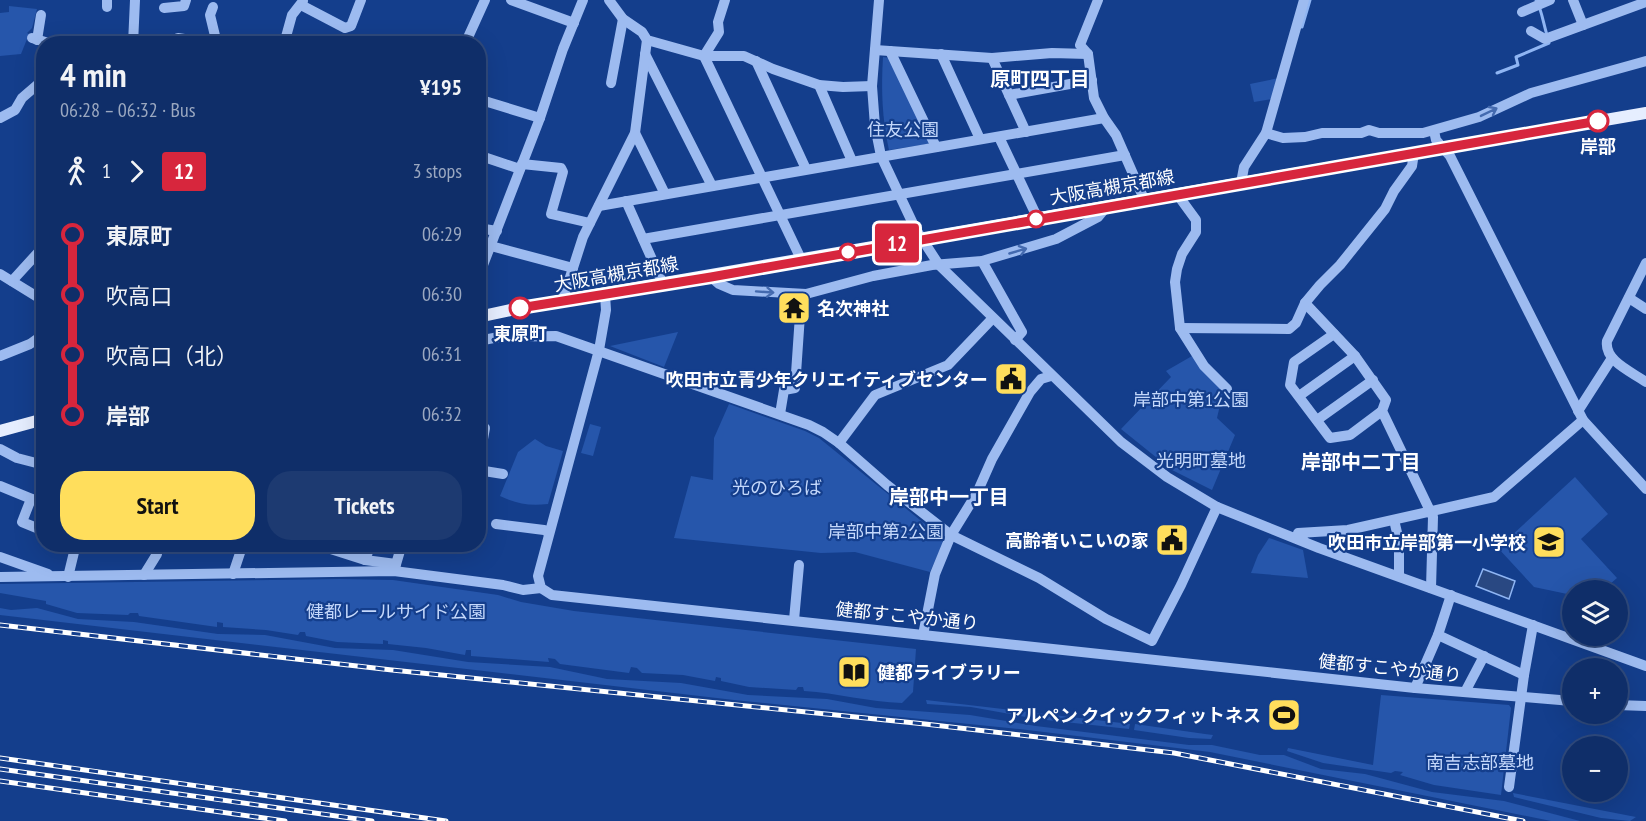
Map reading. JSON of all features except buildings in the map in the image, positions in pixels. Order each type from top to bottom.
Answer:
[{"type":"main road","name":"大阪高槻京都線","points":[[486,316],[1646,113]]},
{"type":"main road","points":[[0,431],[36,421]]},
{"type":"street","points":[[133,36],[135,0]]},
{"type":"street","points":[[164,8],[184,6],[186,0]]},
{"type":"street","points":[[286,36],[292,15],[302,2],[345,28],[351,26],[361,0]]},
{"type":"street","points":[[469,36],[485,0]]},
{"type":"street","points":[[511,0],[574,23]]},
{"type":"street","points":[[486,258],[584,0]]},
{"type":"street","points":[[562,302],[583,237],[635,133],[647,40],[642,32],[623,19],[609,0]]},
{"type":"street","points":[[704,56],[719,32],[718,22],[725,0]]},
{"type":"street","points":[[879,0],[872,86],[875,126],[881,156],[915,228],[939,265],[1121,442],[1167,477],[1217,507],[1451,596],[1646,666]]},
{"type":"street","points":[[1098,0],[1080,45],[1088,54],[1095,98],[1104,118],[1116,135],[1144,199]]},
{"type":"street","points":[[1241,183],[1245,167],[1266,133],[1304,0]]},
{"type":"street","points":[[1573,0],[1583,25]]},
{"type":"street","points":[[1531,31],[1548,38],[1646,2]]},
{"type":"street","points":[[1522,12],[1543,3]]},
{"type":"street","points":[[212,36],[210,15],[213,7]]},
{"type":"street","points":[[36,40],[34,39],[41,15]]},
{"type":"street","points":[[611,83],[623,19]]},
{"type":"street","points":[[647,40],[704,56],[744,56],[819,85],[872,86]]},
{"type":"street","points":[[875,50],[992,58],[1052,53],[1088,54]]},
{"type":"street","points":[[890,51],[936,147]]},
{"type":"street","points":[[645,54],[712,186]]},
{"type":"street","points":[[941,54],[980,139]]},
{"type":"street","points":[[704,56],[801,260]]},
{"type":"street","points":[[992,58],[1026,132]]},
{"type":"street","points":[[756,61],[806,169]]},
{"type":"street","points":[[1266,133],[1283,138],[1305,137],[1322,133],[1361,133],[1369,130],[1390,133],[1424,133],[1479,117],[1531,93],[1646,61]]},
{"type":"street","points":[[1009,95],[1092,80]]},
{"type":"street","points":[[819,85],[852,161]]},
{"type":"street","points":[[0,118],[15,110],[22,98],[36,86]]},
{"type":"street","points":[[486,101],[540,118]]},
{"type":"street","points":[[599,206],[1104,118]]},
{"type":"street","points":[[1434,131],[1436,140],[1450,156],[1580,415],[1644,483]]},
{"type":"street","points":[[635,133],[665,194]]},
{"type":"street","points":[[999,137],[1038,219]]},
{"type":"street","points":[[1180,328],[1289,329],[1296,323],[1305,303],[1340,266],[1385,209],[1394,190],[1412,166],[1414,153]]},
{"type":"street","points":[[643,239],[1125,155]]},
{"type":"street","points":[[486,157],[521,166],[561,168],[563,172],[551,214],[590,223]]},
{"type":"street","points":[[1177,194],[1196,220],[1196,232],[1182,254],[1175,282],[1180,328],[1204,366],[1227,389]]},
{"type":"street","points":[[626,201],[663,284]]},
{"type":"street","points":[[711,277],[719,284],[733,290],[806,294],[873,276],[939,265],[982,261],[1056,240],[1098,217],[1107,206]]},
{"type":"street","points":[[486,229],[496,231]]},
{"type":"street","points":[[491,246],[573,268]]},
{"type":"street","points":[[12,281],[36,255]]},
{"type":"street","points":[[982,261],[1022,332],[1015,340]]},
{"type":"street","points":[[1646,263],[1607,341],[1607,350],[1612,358],[1646,382]]},
{"type":"street","points":[[0,274],[36,296]]},
{"type":"street","points":[[541,588],[538,576],[599,350],[606,310],[605,295]]},
{"type":"street","points":[[1629,298],[1646,309]]},
{"type":"street","points":[[1305,303],[1355,356],[1386,400],[1382,411],[1350,435],[1330,438],[1290,385],[1294,362],[1334,334]]},
{"type":"street","points":[[780,414],[784,390],[795,388],[800,315]]},
{"type":"street","points":[[839,443],[875,395],[948,365],[992,319]]},
{"type":"street","points":[[486,339],[499,337],[556,336],[780,414],[823,432],[951,535],[1038,578],[1106,619],[1152,641],[1190,568],[1217,507]]},
{"type":"street","points":[[0,356],[36,340]]},
{"type":"street","points":[[1299,396],[1355,356]]},
{"type":"street","points":[[1304,541],[1298,532],[1348,530],[1494,497],[1580,415],[1612,358]]},
{"type":"street","points":[[923,635],[935,574],[951,535],[977,493],[992,459],[1030,392],[1041,379],[1051,376]]},
{"type":"street","points":[[1317,420],[1372,380]]},
{"type":"street","points":[[1382,411],[1433,517],[1431,588]]},
{"type":"street","points":[[0,449],[17,458],[36,463]]},
{"type":"street","points":[[486,470],[503,474]]},
{"type":"street","points":[[0,486],[36,501]]},
{"type":"street","points":[[31,499],[22,522],[36,528]]},
{"type":"street","points":[[1394,520],[1399,541],[1399,576]]},
{"type":"street","points":[[496,524],[549,532]]},
{"type":"street","points":[[68,577],[74,552]]},
{"type":"street","points":[[144,575],[157,552]]},
{"type":"street","points":[[233,574],[240,552]]},
{"type":"street","points":[[351,552],[365,560],[395,568]]},
{"type":"street","points":[[365,560],[368,552]]},
{"type":"street","points":[[395,568],[400,552]]},
{"type":"street","points":[[0,557],[56,577]]},
{"type":"street","points":[[794,620],[802,579],[799,566]]},
{"type":"street","points":[[0,577],[233,574],[395,568]]},
{"type":"street","name":"健都すこやか通り","points":[[395,568],[523,590],[541,588],[552,595],[1415,688],[1562,700]]},
{"type":"street","points":[[1415,688],[1438,635],[1451,596]]},
{"type":"street","points":[[1509,787],[1533,625]]},
{"type":"street","points":[[1438,635],[1524,675]]},
{"type":"street","points":[[1465,692],[1484,656]]},
{"type":"street","points":[[1628,705],[1646,706]]},
{"type":"green space","points":[[9,6],[37,9],[21,54],[0,56],[0,13],[9,12]]},
{"type":"green space","name":"住友公園","points":[[883,57],[890,58],[929,141],[928,144],[889,150],[883,104]]},
{"type":"green space","points":[[1279,78],[1272,99],[1254,102],[1250,84]]},
{"type":"green space","points":[[678,332],[664,367],[610,346]]},
{"type":"green space","name":"岸部中第1公園","points":[[1192,356],[1223,392],[1217,418],[1235,435],[1212,490],[1172,470],[1121,429],[1171,377],[1166,371]]},
{"type":"green space","name":"光のひろば","points":[[729,404],[819,438],[941,537],[943,543],[930,572],[855,552],[821,553],[674,538],[691,476],[713,480],[714,438]]},
{"type":"green space","points":[[590,424],[601,427],[593,456],[581,453]]},
{"type":"green space","points":[[535,439],[546,446],[563,451],[548,504],[523,504],[500,496],[518,452]]},
{"type":"green space","points":[[1575,477],[1608,514],[1581,539],[1617,578],[1615,580],[1562,580],[1562,593],[1534,587],[1498,548]]},
{"type":"green space","points":[[1269,538],[1303,550],[1308,578],[1251,573],[1258,555]]},
{"type":"green space","name":"健都レールサイド公園","points":[[393,580],[498,595],[521,602],[574,611],[916,649],[913,692],[902,703],[877,701],[804,691],[803,687],[798,687],[796,690],[749,687],[721,681],[721,678],[716,677],[715,681],[683,675],[642,673],[637,668],[631,667],[629,673],[560,664],[555,659],[548,658],[549,662],[471,656],[471,650],[466,650],[465,655],[388,644],[388,641],[383,640],[383,644],[337,642],[306,636],[305,632],[300,632],[298,635],[223,627],[223,623],[217,622],[217,627],[139,616],[138,613],[128,615],[77,613],[46,604],[46,601],[0,593],[0,584]]},
{"type":"green space","points":[[0,608],[11,610],[37,608],[78,619],[134,622],[218,634],[265,635],[335,648],[393,650],[468,662],[550,667],[607,679],[681,683],[748,695],[827,699],[876,708],[970,715],[1036,726],[1189,745],[1212,745],[1260,755],[1284,755],[1321,769],[1365,774],[1432,792],[1504,801],[1580,821],[1551,821],[1210,752],[1019,729],[734,700],[0,615]]},
{"type":"green space","name":"南吉志部墓地","points":[[1381,695],[1509,705],[1511,708],[1501,795],[1434,785],[1400,775],[1403,772],[1391,773],[1323,763],[1287,751],[1288,748],[1373,765]]},
{"type":"green space","points":[[926,700],[1130,724],[1129,729],[1037,719],[971,707],[927,704]]},
{"type":"green space","points":[[1135,724],[1213,735],[1211,739],[1189,738],[1134,730]]},
{"type":"green space","points":[[1513,793],[1636,817],[1630,821],[1601,818],[1514,797]]},
{"type":"shaded area","points":[[1483,569],[1515,581],[1509,599],[1476,586]]},
{"type":"waterway","points":[[1302,27],[1310,0]]},
{"type":"waterway","points":[[1536,0],[1547,35]]},
{"type":"waterway","points":[[1497,73],[1518,65],[1516,57],[1549,41]]},
{"type":"railway","points":[[0,625],[392,670],[925,724],[1174,753],[1523,821]]},
{"type":"railway","points":[[0,758],[446,821]]},
{"type":"railway","points":[[0,769],[372,821]]},
{"type":"railway","points":[[0,781],[285,821]]},
{"type":"bus line","name":"12","points":[[520,308],[711,277],[1126,202],[1598,121]]},
{"type":"place","name":"岸部","points":[[1598,121]]},
{"type":"place","name":"東原町","points":[[520,308]]},
{"type":"place","name":"名次神社","points":[[794,308]]},
{"type":"place","name":"吹田市立青少年クリエイティブセンター","points":[[1011,379]]},
{"type":"place","name":"高齢者いこいの家","points":[[1172,540]]},
{"type":"place","name":"吹田市立岸部第一小学校","points":[[1549,542]]},
{"type":"place","name":"健都ライブラリー","points":[[854,672]]},
{"type":"place","name":"アルペン クイックフィットネス","points":[[1284,715]]},
{"type":"district","name":"原町四丁目","points":[[1040,79]]},
{"type":"district","name":"岸部中二丁目","points":[[1361,462]]},
{"type":"district","name":"岸部中一丁目","points":[[949,497]]},
{"type":"park label","name":"光明町墓地","points":[[1201,460]]},
{"type":"park label","name":"岸部中第2公園","points":[[886,531]]}]
